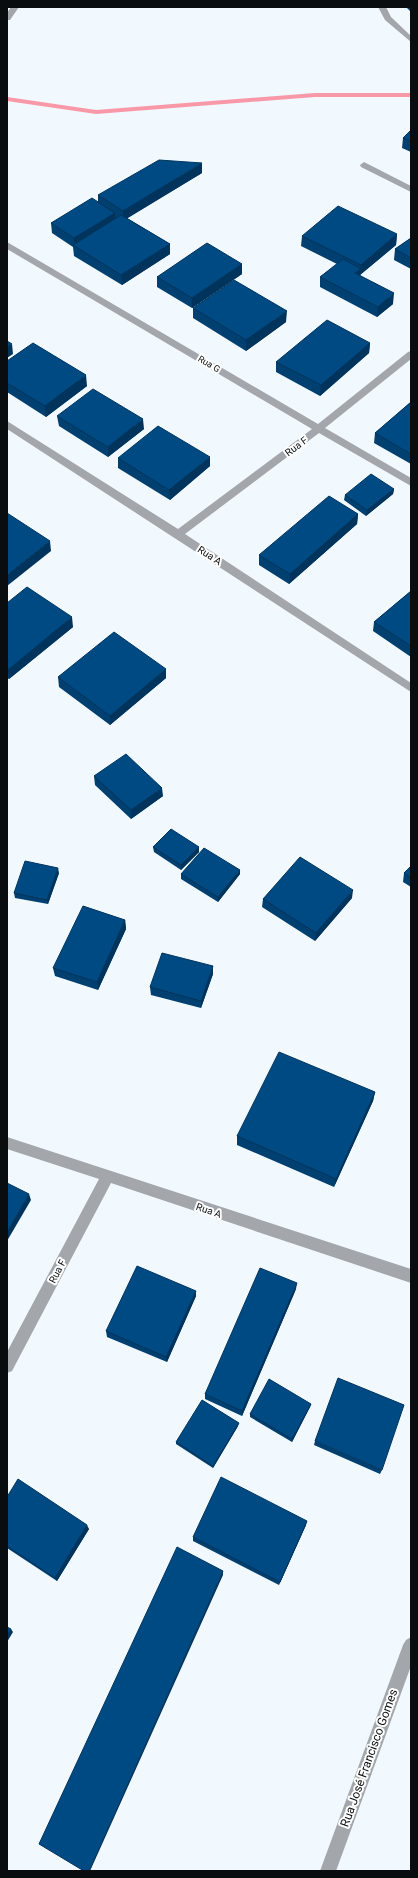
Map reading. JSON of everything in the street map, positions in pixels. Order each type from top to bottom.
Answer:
[{"type":"street","points":[[7,18],[15,7]]},
{"type":"street","points":[[382,7],[388,18],[411,40]]},
{"type":"street","points":[[364,165],[411,189]]},
{"type":"street","name":"Rua G","points":[[7,245],[411,483]]},
{"type":"street","name":"Rua F","points":[[178,534],[318,429],[411,354]]},
{"type":"street","name":"Rua A","points":[[7,424],[178,534],[411,688]]},
{"type":"street","name":"Rua A","points":[[7,1143],[108,1175],[274,1233],[411,1276]]},
{"type":"street","name":"Rua F","points":[[7,1366],[108,1175]]},
{"type":"street","name":"Rua José Francisco Gomes","points":[[328,1871],[411,1645]]},
{"type":"building","points":[[411,130],[411,141],[403,138]]},
{"type":"building","points":[[159,160],[202,163],[123,211],[98,195]]},
{"type":"building","points":[[92,198],[115,213],[74,238],[51,223]]},
{"type":"building","points":[[338,206],[397,234],[361,265],[302,236]]},
{"type":"building","points":[[121,215],[170,244],[121,275],[73,245]]},
{"type":"building","points":[[411,238],[411,258],[395,249]]},
{"type":"building","points":[[207,243],[242,264],[192,298],[157,277]]},
{"type":"building","points":[[343,259],[361,269],[355,273],[394,293],[378,307],[320,277]]},
{"type":"building","points":[[234,280],[287,311],[246,340],[193,308]]},
{"type":"building","points":[[327,320],[370,343],[321,385],[276,362]]},
{"type":"building","points":[[7,341],[12,344],[7,347]]},
{"type":"building","points":[[33,343],[86,375],[45,406],[7,383],[7,361]]},
{"type":"building","points":[[93,389],[143,419],[108,447],[57,416]]},
{"type":"building","points":[[411,402],[411,454],[375,433]]},
{"type":"building","points":[[158,426],[210,457],[169,490],[118,458]]},
{"type":"building","points":[[371,474],[394,489],[367,510],[345,495]]},
{"type":"building","points":[[329,496],[358,514],[290,574],[259,555]]},
{"type":"building","points":[[7,513],[50,541],[7,575]]},
{"type":"building","points":[[27,587],[72,617],[7,670],[7,603]]},
{"type":"building","points":[[411,591],[411,646],[374,622]]},
{"type":"building","points":[[114,632],[166,669],[110,716],[58,677]]},
{"type":"building","points":[[126,754],[162,788],[131,810],[94,776]]},
{"type":"building","points":[[171,829],[199,847],[181,865],[153,847]]},
{"type":"building","points":[[204,848],[240,870],[218,897],[181,874]]},
{"type":"building","points":[[300,857],[353,890],[316,933],[263,899]]},
{"type":"building","points":[[25,861],[58,868],[47,900],[14,893]]},
{"type":"building","points":[[411,866],[411,878],[404,873]]},
{"type":"building","points":[[83,906],[125,920],[97,982],[53,968]]},
{"type":"building","points":[[162,953],[213,966],[201,1001],[150,987]]},
{"type":"building","points":[[279,1052],[375,1092],[336,1179],[237,1136]]},
{"type":"building","points":[[7,1183],[29,1194],[7,1232]]},
{"type":"building","points":[[137,1266],[196,1291],[166,1357],[106,1331]]},
{"type":"building","points":[[260,1268],[297,1283],[242,1411],[205,1394]]},
{"type":"building","points":[[338,1378],[404,1405],[382,1470],[315,1441]]},
{"type":"building","points":[[269,1379],[311,1404],[292,1439],[250,1414]]},
{"type":"building","points":[[202,1400],[239,1423],[213,1466],[176,1442]]},
{"type":"building","points":[[221,1477],[307,1521],[280,1582],[193,1537]]},
{"type":"building","points":[[18,1479],[87,1525],[55,1578],[7,1546],[7,1497]]},
{"type":"building","points":[[177,1547],[223,1571],[89,1871],[84,1871],[39,1844]]},
{"type":"building","points":[[7,1627],[11,1629],[7,1635]]},
{"type":"waterway","points":[[7,99],[96,112],[315,95],[411,95]]}]
